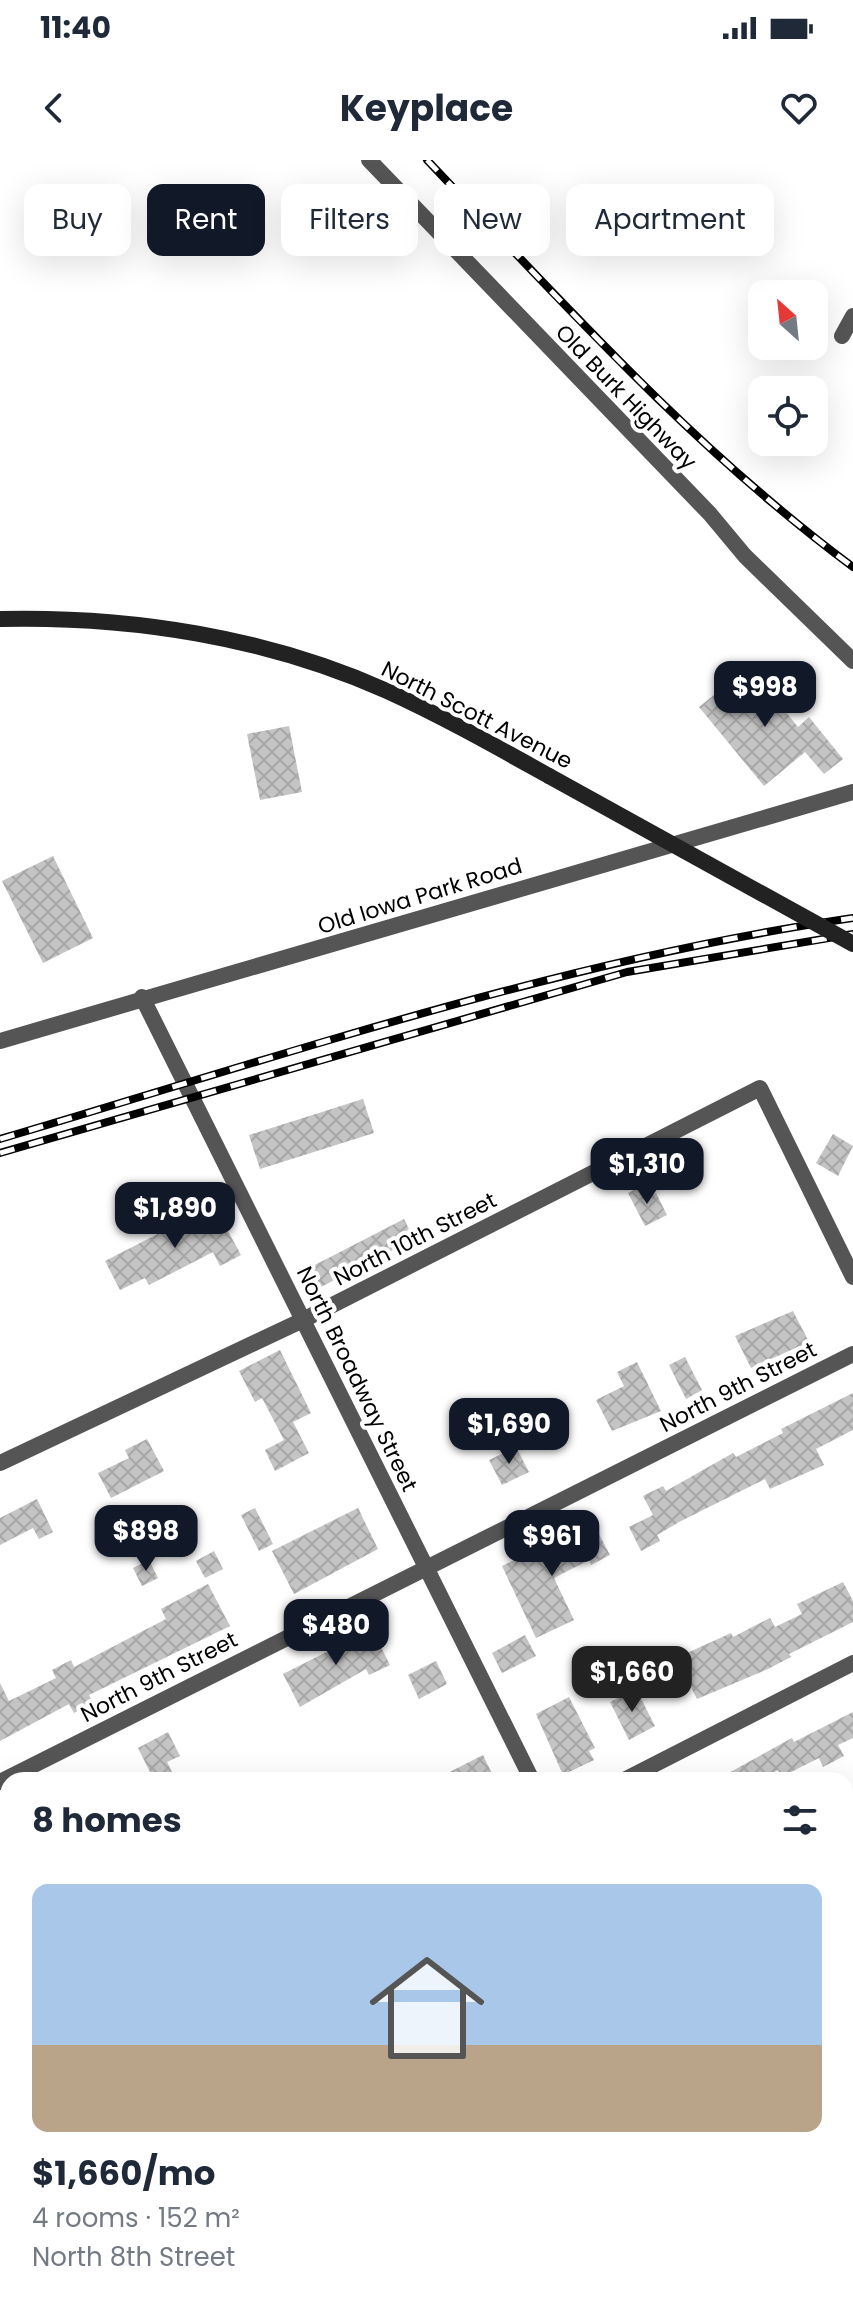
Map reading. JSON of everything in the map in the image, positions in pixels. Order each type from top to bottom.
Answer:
[{"type":"main road","name":"North Scott Avenue","points":[[0,619],[95,621],[158,627],[304,659],[397,696],[853,944]]},
{"type":"street","name":"Old Burk Highway","points":[[369,160],[710,514],[745,556],[853,661]]},
{"type":"street","points":[[842,336],[853,316]]},
{"type":"street","name":"Old Iowa Park Road","points":[[0,1041],[142,997],[340,944],[607,862],[853,792]]},
{"type":"street","name":"North Broadway Street","points":[[142,997],[528,1772]]},
{"type":"street","name":"North 10th Street","points":[[0,1463],[303,1320],[760,1088],[853,1277]]},
{"type":"street","name":"North 9th Street","points":[[20,1772],[853,1354]]},
{"type":"street","points":[[640,1772],[853,1663]]},
{"type":"building","points":[[749,667],[798,727],[809,717],[843,759],[824,774],[805,752],[764,786],[699,707]]},
{"type":"building","points":[[289,726],[302,792],[260,800],[247,734]]},
{"type":"building","points":[[53,856],[93,938],[43,963],[2,881]]},
{"type":"building","points":[[363,1099],[374,1133],[260,1169],[249,1135]]},
{"type":"building","points":[[833,1134],[853,1146],[838,1176],[816,1163]]},
{"type":"building","points":[[644,1185],[650,1197],[656,1193],[667,1215],[645,1226],[628,1193]]},
{"type":"building","points":[[214,1205],[241,1255],[220,1266],[213,1252],[149,1285],[145,1278],[120,1290],[105,1261]]},
{"type":"building","points":[[404,1219],[414,1239],[319,1288],[309,1268]]},
{"type":"building","points":[[793,1311],[809,1342],[751,1368],[735,1336]]},
{"type":"building","points":[[280,1350],[311,1413],[293,1422],[309,1453],[275,1471],[265,1450],[284,1440],[262,1398],[255,1402],[239,1371]]},
{"type":"building","points":[[685,1357],[702,1390],[686,1399],[669,1365]]},
{"type":"building","points":[[637,1362],[661,1411],[612,1431],[596,1400],[624,1386],[617,1372]]},
{"type":"building","points":[[853,1393],[853,1430],[816,1449],[824,1465],[770,1489],[765,1479],[681,1521],[657,1535],[660,1541],[641,1551],[629,1527],[653,1515],[643,1496],[663,1486],[666,1491],[733,1453],[736,1457],[783,1433],[781,1429]]},
{"type":"building","points":[[147,1439],[164,1471],[111,1498],[98,1473],[129,1458],[125,1450]]},
{"type":"building","points":[[516,1447],[529,1472],[502,1485],[489,1460]]},
{"type":"building","points":[[37,1499],[53,1532],[39,1539],[33,1528],[0,1545],[0,1518]]},
{"type":"building","points":[[255,1508],[273,1544],[259,1551],[241,1515]]},
{"type":"building","points":[[358,1508],[378,1549],[294,1594],[272,1551]]},
{"type":"building","points":[[592,1521],[610,1555],[591,1565],[589,1560],[554,1578],[574,1620],[536,1638],[502,1566],[522,1556],[524,1561],[576,1534],[573,1530]]},
{"type":"building","points":[[214,1551],[223,1569],[205,1578],[196,1561]]},
{"type":"building","points":[[149,1560],[158,1578],[142,1586],[133,1568]]},
{"type":"building","points":[[843,1582],[853,1601],[853,1622],[789,1654],[791,1657],[768,1669],[697,1699],[676,1658],[731,1633],[733,1637],[770,1618],[775,1627],[802,1614],[797,1604]]},
{"type":"building","points":[[208,1584],[230,1626],[89,1695],[93,1703],[74,1713],[69,1704],[0,1741],[0,1683],[9,1701],[56,1678],[52,1670],[71,1660],[74,1667],[166,1619],[161,1609]]},
{"type":"building","points":[[372,1629],[390,1665],[369,1675],[366,1669],[300,1707],[283,1674]]},
{"type":"building","points":[[525,1635],[536,1656],[502,1673],[492,1653]]},
{"type":"building","points":[[436,1661],[447,1684],[419,1699],[408,1675]]},
{"type":"building","points":[[636,1689],[655,1726],[629,1740],[610,1702]]},
{"type":"building","points":[[569,1697],[595,1748],[589,1751],[594,1760],[569,1772],[562,1772],[536,1714]]},
{"type":"building","points":[[853,1712],[853,1738],[838,1745],[844,1756],[823,1767],[819,1758],[791,1772],[730,1772],[792,1738],[794,1742]]},
{"type":"building","points":[[168,1732],[180,1756],[167,1762],[172,1772],[150,1772],[138,1748]]},
{"type":"building","points":[[483,1755],[491,1772],[450,1772]]},
{"type":"railway","points":[[427,160],[580,321],[684,424],[738,474],[853,567]]},
{"type":"railway","points":[[0,1139],[530,984],[744,936],[853,918]]},
{"type":"railway","points":[[0,1153],[627,972],[853,934]]}]
